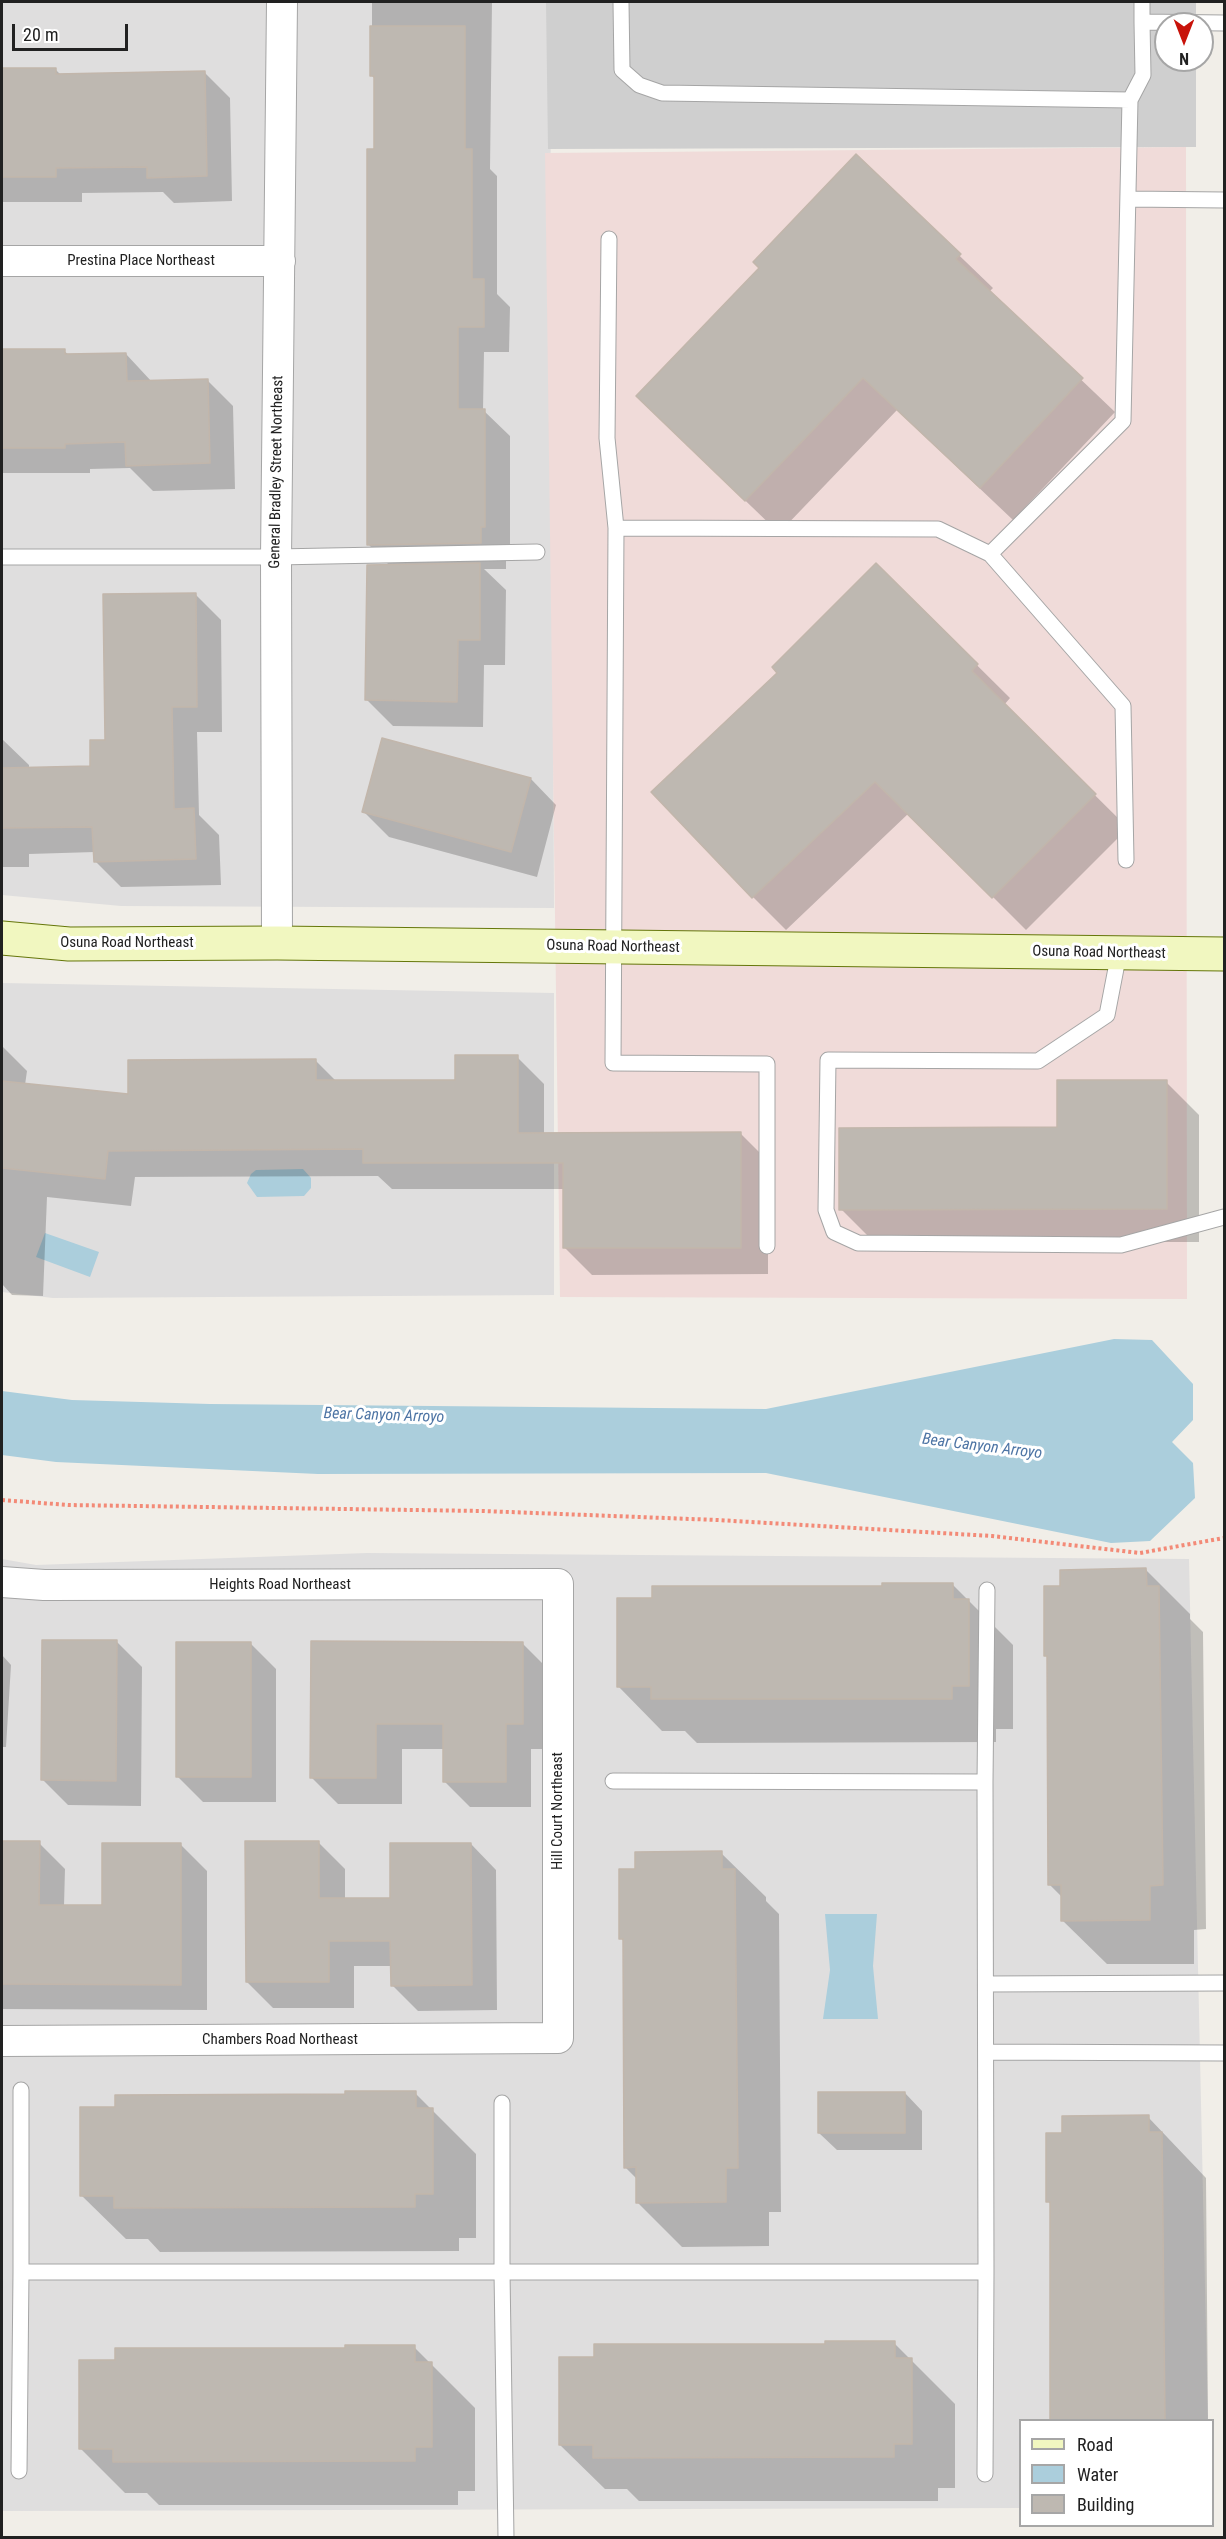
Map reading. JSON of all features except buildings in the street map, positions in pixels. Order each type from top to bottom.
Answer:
[{"type":"street","name":"General Bradley Street Northeast","points":[[277,943],[276,557],[282,2]]},
{"type":"street","name":"Prestina Place Northeast","points":[[2,261],[280,261]]},
{"type":"street","name":"Osuna Road Northeast","points":[[2,938],[69,944],[277,943],[1224,954]]},
{"type":"street","name":"Heights Road Northeast","points":[[2,1582],[44,1585],[558,1584]]},
{"type":"street","name":"Hill Court Northeast","points":[[558,1584],[558,2038]]},
{"type":"street","name":"Chambers Road Northeast","points":[[2,2041],[558,2038]]},
{"type":"lane","points":[[621,2],[622,70],[639,86],[662,93],[1130,100]]},
{"type":"lane","points":[[990,554],[1123,421],[1130,100],[1143,75],[1142,2]]},
{"type":"lane","points":[[1142,22],[1224,23]]},
{"type":"lane","points":[[1128,200],[1224,201]]},
{"type":"lane","points":[[609,239],[607,438],[616,528],[614,1063],[767,1064],[767,1246]]},
{"type":"lane","points":[[616,528],[938,529],[990,554],[1123,706],[1126,860]]},
{"type":"lane","points":[[2,557],[276,557],[537,552]]},
{"type":"lane","points":[[1119,953],[1107,1015],[1038,1061],[828,1060],[826,1210],[834,1232],[858,1243],[1121,1245],[1224,1217]]},
{"type":"lane","points":[[985,2474],[987,1590]]},
{"type":"lane","points":[[613,1781],[985,1782]]},
{"type":"lane","points":[[986,1984],[1224,1983]]},
{"type":"lane","points":[[986,2052],[1224,2053]]},
{"type":"lane","points":[[20,2471],[21,2090]]},
{"type":"lane","points":[[502,2103],[506,2538]]},
{"type":"lane","points":[[21,2272],[986,2272]]},
{"type":"path","points":[[2,1500],[68,1505],[483,1511],[717,1520],[992,1536],[1140,1553],[1224,1538]]},
{"type":"shaded area","points":[[2,2],[550,2],[554,908],[121,906],[2,895]]},
{"type":"shaded area","points":[[546,2],[1196,2],[1196,12],[1154,12],[1154,72],[1196,72],[1196,147],[548,149]]},
{"type":"shaded area","points":[[1186,147],[1187,1299],[560,1297],[545,153]]},
{"type":"shaded area","points":[[2,983],[554,993],[554,1295],[53,1298],[2,1292]]},
{"type":"shaded area","points":[[367,1553],[1189,1559],[1208,2419],[1019,2419],[1019,2508],[2,2511],[2,1559],[36,1565]]},
{"type":"water","points":[[303,1169],[311,1178],[311,1188],[304,1196],[257,1197],[247,1183],[251,1174],[256,1170]]},
{"type":"water","points":[[45,1233],[99,1252],[90,1277],[36,1257]]},
{"type":"water","name":"Bear Canyon Arroyo","points":[[1114,1339],[1152,1340],[1193,1384],[1193,1420],[1172,1442],[1193,1463],[1195,1498],[1150,1541],[1111,1543],[766,1473],[318,1474],[56,1462],[2,1455],[2,1391],[72,1400],[210,1404],[766,1409]]},
{"type":"water","points":[[825,1914],[877,1914],[873,1966],[878,2019],[823,2019],[830,1970]]}]
